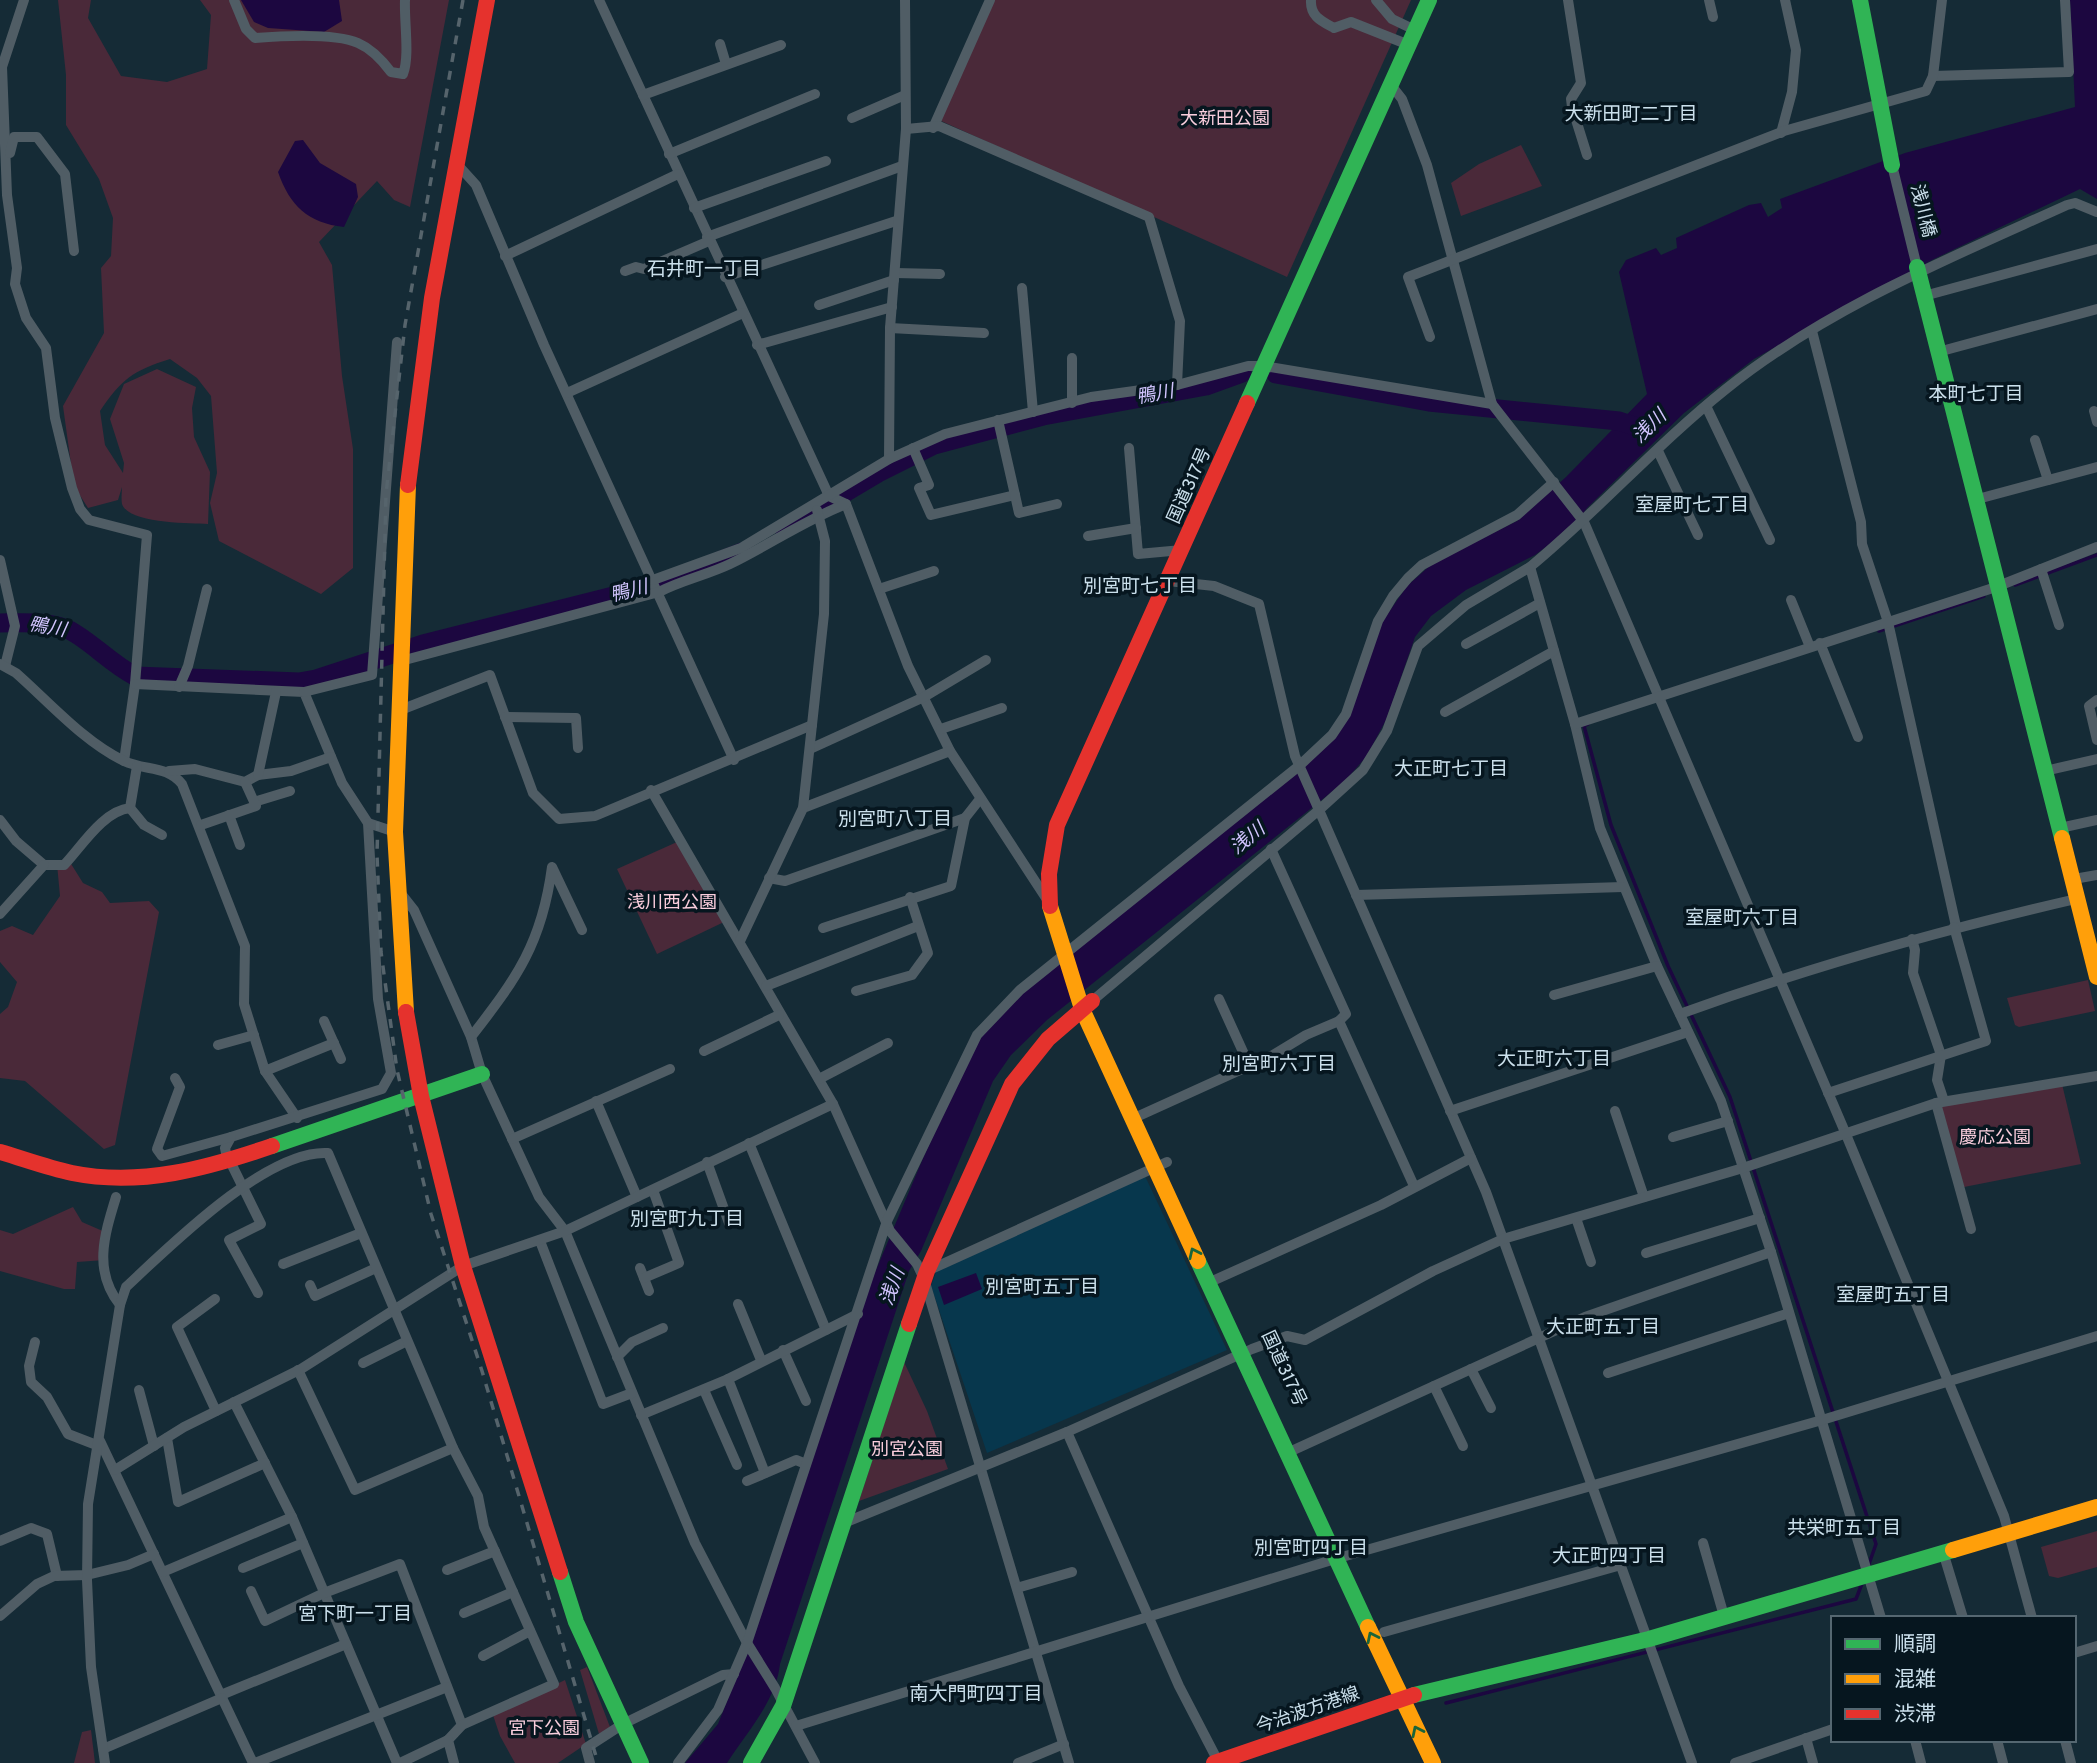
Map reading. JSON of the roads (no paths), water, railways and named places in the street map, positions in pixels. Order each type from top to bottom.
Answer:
[{"type":"main road","points":[[487,0],[432,298],[408,470],[395,832],[405,1008],[421,1096],[463,1266],[576,1622],[641,1763]]},
{"type":"main road","name":"国道317号","points":[[1429,0],[1058,825],[1050,848],[1048,901],[1064,957],[1342,1557],[1408,1697],[1448,1763]]},
{"type":"main road","points":[[1860,0],[1892,164]]},
{"type":"main road","points":[[1918,270],[1996,587],[2074,879],[2076,899],[2097,977]]},
{"type":"main road","points":[[751,1763],[783,1706],[923,1271],[1012,1084],[1029,1056],[1085,1002]]},
{"type":"main road","points":[[0,1152],[73,1173],[108,1177],[175,1175],[230,1160],[482,1074]]},
{"type":"main road","name":"今治波方港線","points":[[1217,1762],[1408,1697],[1649,1639],[1868,1572],[2010,1535],[2097,1507]]},
{"type":"main road","name":"国道317号","points":[[1342,1557],[1384,1632],[1433,1763]]},
{"type":"street","points":[[24,0],[2,67],[8,163],[7,195],[18,268],[15,284],[26,318],[46,348],[55,418],[72,488],[89,520],[147,535],[135,684],[124,761]]},
{"type":"street","points":[[234,0],[246,29],[255,38],[336,39],[357,43],[379,57],[391,72],[403,74],[407,64],[404,0]]},
{"type":"street","points":[[599,0],[725,277],[829,496],[846,504],[923,697],[950,751],[1048,901]]},
{"type":"street","points":[[890,459],[890,328],[895,276],[896,220],[906,129],[905,0]]},
{"type":"street","points":[[933,128],[990,0]]},
{"type":"street","points":[[1311,0],[1310,9],[1316,18],[1334,28],[1351,22],[1412,38]]},
{"type":"street","points":[[1376,0],[1412,38]]},
{"type":"street","points":[[1568,0],[1581,83],[1571,99],[1587,155]]},
{"type":"street","points":[[1709,0],[1713,17]]},
{"type":"street","points":[[1781,132],[1792,92],[1796,50],[1785,0]]},
{"type":"street","points":[[1430,337],[1408,277],[1453,262],[1781,132],[1926,91],[1933,76],[1942,0]]},
{"type":"street","points":[[1933,76],[2069,72],[2064,0]]},
{"type":"street","points":[[720,44],[726,64]]},
{"type":"street","points":[[643,95],[781,45]]},
{"type":"street","points":[[1391,85],[1402,99],[1427,165],[1476,335],[1492,404],[1583,519],[1845,1132],[1948,1381],[2010,1535],[2031,1616]]},
{"type":"street","points":[[670,155],[815,94]]},
{"type":"street","points":[[852,118],[905,95]]},
{"type":"street","points":[[906,129],[939,126],[1149,217],[1180,321],[1177,385]]},
{"type":"street","points":[[8,163],[14,138],[37,138],[50,151],[65,174],[74,251]]},
{"type":"street","points":[[694,208],[826,161]]},
{"type":"street","points":[[457,164],[476,185],[505,256],[734,760]]},
{"type":"street","name":"浅川橋","points":[[1892,164],[1918,270]]},
{"type":"street","points":[[625,271],[636,267],[644,269],[708,239],[902,166]]},
{"type":"street","points":[[505,256],[678,174]]},
{"type":"street","points":[[1085,1002],[1363,770],[1387,731],[1418,646],[1466,605],[1530,567],[1728,387],[1812,331],[1918,270],[2067,205],[2075,203],[2097,212]]},
{"type":"street","points":[[725,277],[896,220]]},
{"type":"street","points":[[1924,296],[2097,249]]},
{"type":"street","points":[[819,305],[895,276],[940,274]]},
{"type":"street","points":[[1022,288],[1033,412]]},
{"type":"street","points":[[757,345],[892,307]]},
{"type":"street","points":[[1938,352],[2097,309]]},
{"type":"street","points":[[567,393],[743,313]]},
{"type":"street","points":[[890,328],[984,333]]},
{"type":"street","points":[[1812,331],[1861,522],[1862,544],[1888,622],[1955,926],[1986,1041],[1828,1093]]},
{"type":"street","points":[[135,684],[304,692],[372,675],[397,342]]},
{"type":"street","points":[[1072,358],[1072,403]]},
{"type":"street","points":[[401,661],[659,592],[685,579],[727,566],[817,509],[829,496],[913,448],[945,434],[1091,397],[1177,385],[1248,366],[1264,366],[1492,404]]},
{"type":"street","points":[[1706,406],[1770,540]]},
{"type":"street","points":[[998,420],[1019,513],[1058,504]]},
{"type":"street","points":[[2035,440],[2048,480]]},
{"type":"street","points":[[913,448],[929,485],[919,488],[931,515],[1015,495]]},
{"type":"street","points":[[1129,448],[1139,554],[1182,550]]},
{"type":"street","points":[[1658,452],[1698,535]]},
{"type":"street","points":[[1975,499],[2097,467]]},
{"type":"street","points":[[678,1763],[718,1710],[748,1646],[806,1464],[889,1226],[977,1035],[1020,989],[1064,957],[1300,768],[1332,735],[1346,714],[1378,621],[1408,578],[1422,565],[1517,515],[1556,484]]},
{"type":"street","points":[[653,580],[741,548],[817,509],[846,504]]},
{"type":"street","points":[[740,941],[803,808],[824,614],[825,541],[817,509]]},
{"type":"street","points":[[1088,536],[1136,528]]},
{"type":"street","points":[[1575,724],[1996,587],[2097,547]]},
{"type":"street","points":[[0,560],[15,626],[3,665],[100,747],[137,766],[169,771],[195,769],[245,782],[258,775],[291,771],[331,757]]},
{"type":"street","points":[[1530,567],[1575,724],[1600,828],[1657,966],[1728,1121],[1790,1313],[1880,1616]]},
{"type":"street","points":[[2041,569],[2059,625]]},
{"type":"street","points":[[879,589],[934,571]]},
{"type":"street","points":[[1168,581],[1214,586],[1259,604],[1300,768],[1471,1158],[1503,1239],[1692,1763]]},
{"type":"street","points":[[179,684],[188,666],[207,589]]},
{"type":"street","points":[[1790,600],[1815,645],[1858,737]]},
{"type":"street","points":[[1466,644],[1540,603]]},
{"type":"street","points":[[1445,712],[1554,651]]},
{"type":"street","points":[[810,749],[923,697],[986,660]]},
{"type":"street","points":[[398,711],[490,675],[533,793],[559,819],[595,816],[651,790],[734,760],[812,725]]},
{"type":"street","points":[[258,775],[276,692]]},
{"type":"street","points":[[175,1077],[180,1087],[157,1149],[162,1156],[297,1118],[382,1088],[391,1073],[375,973],[368,823],[342,783],[304,692]]},
{"type":"street","points":[[2097,700],[2089,706],[2097,740]]},
{"type":"street","points":[[941,729],[1002,708]]},
{"type":"street","points":[[505,718],[576,718],[578,748]]},
{"type":"street","points":[[803,808],[950,751]]},
{"type":"street","points":[[2045,771],[2097,759]]},
{"type":"street","points":[[137,766],[130,808],[144,825],[162,835]]},
{"type":"street","points":[[169,771],[182,784],[201,825],[245,946],[244,1004],[265,1070],[297,1118]]},
{"type":"street","points":[[201,825],[256,806],[245,782]]},
{"type":"street","points":[[651,790],[766,986],[779,1016],[834,1104],[889,1226],[923,1271],[1069,1763]]},
{"type":"street","points":[[254,802],[290,791]]},
{"type":"street","points":[[823,928],[910,897],[951,886],[965,818],[980,799]]},
{"type":"street","points":[[0,820],[16,841],[44,865],[64,865],[118,809],[130,808]]},
{"type":"street","points":[[229,815],[240,845]]},
{"type":"street","points":[[769,878],[785,881],[965,818]]},
{"type":"street","points":[[2060,828],[2097,820]]},
{"type":"street","points":[[368,823],[395,832]]},
{"type":"street","points":[[1138,1116],[1250,1065],[1339,1021],[1346,1014],[1271,849]]},
{"type":"street","points":[[0,914],[44,865]]},
{"type":"street","points":[[471,1037],[526,962],[547,909],[552,867],[582,930]]},
{"type":"street","points":[[2074,879],[2097,875]]},
{"type":"street","points":[[1356,895],[1623,887]]},
{"type":"street","points":[[399,891],[414,910],[471,1037],[482,1074],[539,1197],[565,1231],[695,1543],[748,1646],[775,1688],[816,1763]]},
{"type":"street","points":[[856,991],[912,975],[928,953],[910,897]]},
{"type":"street","points":[[1680,1014],[1779,978],[1955,926],[2076,899]]},
{"type":"street","points":[[766,986],[918,926]]},
{"type":"street","points":[[1912,939],[1915,950],[1913,973],[1941,1055],[1937,1080],[1940,1102],[1971,1229]]},
{"type":"street","points":[[1555,995],[1657,966]]},
{"type":"street","points":[[1219,999],[1250,1065]]},
{"type":"street","points":[[704,1051],[779,1016]]},
{"type":"street","points":[[324,1021],[341,1059]]},
{"type":"street","points":[[1339,1021],[1414,1186]]},
{"type":"street","points":[[1450,1111],[1688,1031]]},
{"type":"street","points":[[218,1045],[254,1035]]},
{"type":"street","points":[[265,1070],[334,1043]]},
{"type":"street","points":[[818,1079],[888,1043]]},
{"type":"street","points":[[512,1139],[670,1069]]},
{"type":"street","points":[[844,1523],[1067,1432],[1287,1335],[1305,1340],[1433,1271],[1503,1239],[1743,1168],[1940,1102],[2097,1076]]},
{"type":"street","points":[[596,1101],[637,1197]]},
{"type":"street","points":[[115,1470],[216,1411],[298,1370],[463,1266],[565,1231],[653,1190],[707,1161],[834,1104]]},
{"type":"street","points":[[1615,1111],[1644,1197]]},
{"type":"street","points":[[1673,1137],[1728,1121]]},
{"type":"street","points":[[231,1137],[225,1148],[261,1224],[229,1240],[258,1293]]},
{"type":"street","points":[[749,1143],[826,1330]]},
{"type":"street","points":[[105,1763],[91,1667],[87,1575],[88,1504],[120,1305],[126,1287],[242,1186],[309,1152],[328,1153],[453,1448],[478,1496],[484,1527],[554,1684],[462,1725],[447,1740],[398,1763],[292,1517],[234,1402]]},
{"type":"street","points":[[1214,1280],[1381,1205],[1471,1158]]},
{"type":"street","points":[[707,1161],[729,1223]]},
{"type":"street","points":[[923,1271],[1161,1165]]},
{"type":"street","points":[[649,1291],[642,1273],[679,1263],[653,1190]]},
{"type":"street","points":[[116,1197],[102,1242],[102,1262],[110,1292],[120,1305]]},
{"type":"street","points":[[1576,1218],[1591,1262]]},
{"type":"street","points":[[1646,1253],[1760,1218]]},
{"type":"street","points":[[282,1264],[361,1233]]},
{"type":"street","points":[[540,1241],[603,1404],[632,1393]]},
{"type":"street","points":[[1293,1451],[1584,1317],[1771,1252]]},
{"type":"street","points":[[310,1285],[315,1296],[376,1268]]},
{"type":"street","points":[[215,1299],[177,1326],[216,1411]]},
{"type":"street","points":[[738,1304],[761,1360]]},
{"type":"street","points":[[1608,1373],[1790,1313]]},
{"type":"street","points":[[641,1415],[728,1379],[761,1360],[858,1314]]},
{"type":"street","points":[[617,1357],[632,1342],[663,1328]]},
{"type":"street","points":[[796,1726],[1342,1557],[1822,1420],[2097,1336]]},
{"type":"street","points":[[363,1363],[407,1341]]},
{"type":"street","points":[[35,1342],[29,1366],[31,1382],[47,1397],[68,1434],[99,1444],[115,1470],[254,1763],[447,1687]]},
{"type":"street","points":[[783,1350],[806,1401]]},
{"type":"street","points":[[1471,1369],[1491,1408]]},
{"type":"street","points":[[298,1370],[355,1490],[453,1448]]},
{"type":"street","points":[[728,1379],[765,1473]]},
{"type":"street","points":[[1434,1386],[1463,1446]]},
{"type":"street","points":[[139,1390],[154,1446]]},
{"type":"street","points":[[704,1390],[737,1465]]},
{"type":"street","points":[[1067,1432],[1147,1616],[1217,1762]]},
{"type":"street","points":[[167,1438],[178,1502],[265,1463]]},
{"type":"street","points":[[747,1481],[796,1461],[806,1464]]},
{"type":"street","points":[[163,1572],[292,1517]]},
{"type":"street","points":[[0,1541],[31,1528],[47,1534],[57,1576]]},
{"type":"street","points":[[243,1568],[303,1543]]},
{"type":"street","points":[[1703,1544],[1724,1616]]},
{"type":"street","points":[[447,1570],[495,1550]]},
{"type":"street","points":[[1943,1552],[1962,1616]]},
{"type":"street","points":[[0,1616],[37,1584],[57,1576],[87,1575],[128,1565],[154,1554]]},
{"type":"street","points":[[251,1591],[265,1621],[324,1593],[401,1564],[462,1725]]},
{"type":"street","points":[[1384,1632],[1621,1565]]},
{"type":"street","points":[[1017,1588],[1072,1572]]},
{"type":"street","points":[[464,1613],[513,1592]]},
{"type":"street","points":[[483,1656],[530,1631]]},
{"type":"street","points":[[103,1749],[346,1644]]},
{"type":"street","points":[[2076,1652],[2097,1646]]},
{"type":"street","points":[[590,1763],[586,1748],[623,1724],[723,1675],[733,1674]]},
{"type":"street","points":[[1735,1763],[1831,1730]]},
{"type":"street","points":[[1806,1738],[1813,1763]]},
{"type":"street","points":[[447,1740],[454,1763]]},
{"type":"street","points":[[1916,1742],[1921,1763]]},
{"type":"street","points":[[1998,1742],[2003,1763]]},
{"type":"street","points":[[2066,1742],[2071,1763]]},
{"type":"street","points":[[1018,1763],[1064,1744]]},
{"type":"water","points":[[241,0],[339,0],[342,21],[324,32],[268,28],[254,22]]},
{"type":"water","name":"浅川","points":[[2070,0],[2097,0],[2097,199],[2080,189],[1932,260],[1754,359],[1684,413],[1587,508],[1574,526],[1535,555],[1466,590],[1431,616],[1415,637],[1386,720],[1366,757],[1344,782],[1047,1020],[1011,1055],[993,1081],[921,1251],[909,1271],[773,1691],[760,1716],[727,1763],[685,1763],[718,1724],[745,1656],[868,1289],[924,1156],[972,1052],[988,1027],[1019,996],[1339,733],[1380,625],[1407,586],[1433,563],[1517,521],[1566,477],[1647,394],[1619,272],[1626,260],[1656,248],[1661,255],[1677,248],[1676,238],[1749,205],[1761,203],[1768,217],[1782,208],[1780,199],[1905,153],[2075,107]]},
{"type":"water","points":[[303,140],[320,163],[356,184],[358,197],[344,227],[310,217],[295,203],[283,184],[278,172],[295,141]]},
{"type":"water","points":[[976,1273],[982,1289],[944,1305],[938,1287]]},
{"type":"waterway","name":"鴨川","points":[[784,529],[878,473],[934,445],[1043,416],[1206,386],[1242,373]]},
{"type":"waterway","name":"鴨川","points":[[1276,374],[1429,402],[1619,421],[1643,429]]},
{"type":"waterway","name":"鴨川","points":[[0,623],[59,626],[84,639],[135,676],[299,682],[316,679],[423,644],[661,584],[742,552]]},
{"type":"waterway","points":[[2015,585],[2097,555]]},
{"type":"waterway","points":[[1879,631],[1984,596]]},
{"type":"waterway","points":[[1588,724],[1584,726],[1611,825],[1668,966],[1730,1097],[1876,1544],[1869,1564]]},
{"type":"waterway","points":[[1446,1703],[1856,1599],[1863,1581]]},
{"type":"railway","points":[[463,0],[405,325],[386,494],[377,855],[381,952],[397,1070],[431,1214],[482,1371],[598,1763]]},
{"type":"district","name":"大新田町二丁目","points":[[1631,115]]},
{"type":"district","name":"石井町一丁目","points":[[704,270]]},
{"type":"district","name":"本町七丁目","points":[[1976,395]]},
{"type":"district","name":"室屋町七丁目","points":[[1692,506]]},
{"type":"district","name":"別宮町七丁目","points":[[1140,587]]},
{"type":"district","name":"大正町七丁目","points":[[1451,770]]},
{"type":"district","name":"別宮町八丁目","points":[[895,820]]},
{"type":"district","name":"室屋町六丁目","points":[[1742,919]]},
{"type":"district","name":"大正町六丁目","points":[[1554,1060]]},
{"type":"district","name":"別宮町六丁目","points":[[1279,1065]]},
{"type":"district","name":"別宮町九丁目","points":[[687,1220]]},
{"type":"district","name":"別宮町五丁目","points":[[1042,1288]]},
{"type":"district","name":"室屋町五丁目","points":[[1893,1296]]},
{"type":"district","name":"大正町五丁目","points":[[1603,1328]]},
{"type":"district","name":"共栄町五丁目","points":[[1844,1529]]},
{"type":"district","name":"別宮町四丁目","points":[[1311,1549]]},
{"type":"district","name":"大正町四丁目","points":[[1609,1557]]},
{"type":"district","name":"宮下町一丁目","points":[[355,1615]]},
{"type":"district","name":"南大門町四丁目","points":[[976,1695]]},
{"type":"park label","name":"大新田公園","points":[[1225,119]]},
{"type":"park label","name":"浅川西公園","points":[[672,903]]},
{"type":"park label","name":"慶応公園","points":[[1995,1138]]},
{"type":"park label","name":"別宮公園","points":[[907,1450]]},
{"type":"park label","name":"宮下公園","points":[[544,1729]]}]
